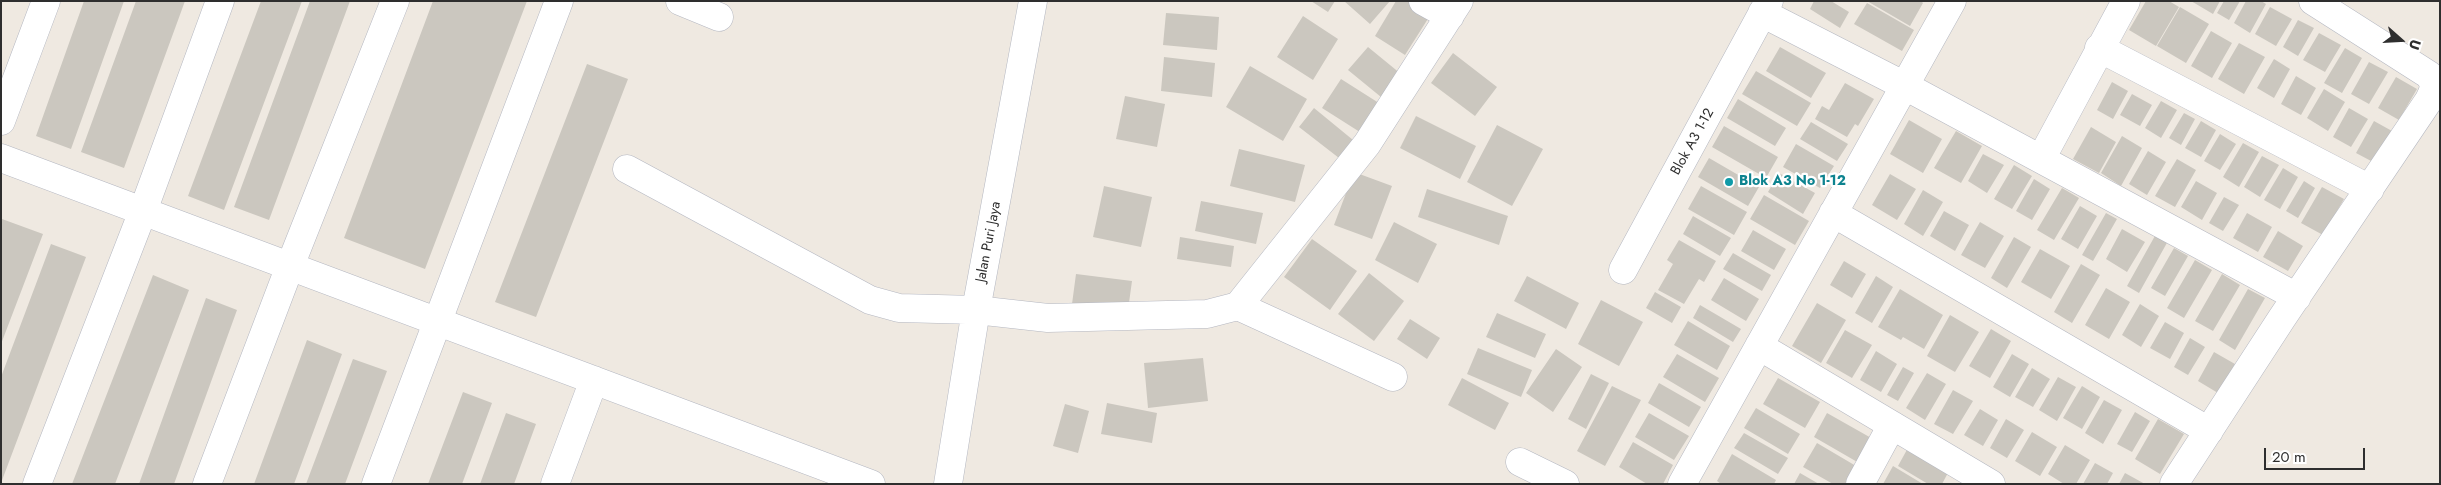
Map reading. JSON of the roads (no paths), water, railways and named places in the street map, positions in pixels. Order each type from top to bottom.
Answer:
[{"type":"street","points":[[1,121],[46,1]]},
{"type":"street","points":[[37,484],[143,211],[220,1]]},
{"type":"street","points":[[207,484],[290,266],[395,1]]},
{"type":"street","points":[[376,484],[558,1]]},
{"type":"street","points":[[680,1],[719,17]]},
{"type":"street","name":"Jalan Puri Jaya","points":[[948,484],[976,310],[1033,1]]},
{"type":"street","points":[[627,169],[870,300],[899,308],[976,310],[1048,318],[1208,314],[1238,306],[1367,144],[1454,9],[1423,1]]},
{"type":"street","points":[[1682,484],[1952,1]]},
{"type":"street","points":[[2041,159],[2099,48],[2126,1]]},
{"type":"street","points":[[2174,484],[2434,90],[2434,82],[2429,75],[2313,1]]},
{"type":"street","points":[[1766,7],[1905,86],[2297,297]]},
{"type":"street","name":"Blok A3 1-12","points":[[1623,270],[1766,7]]},
{"type":"street","points":[[2099,48],[2370,189]]},
{"type":"street","points":[[1,158],[871,484]]},
{"type":"street","points":[[1833,212],[2208,431]]},
{"type":"street","points":[[1238,306],[1393,377]]},
{"type":"street","points":[[1758,346],[1991,484]]},
{"type":"street","points":[[555,484],[594,380]]},
{"type":"street","points":[[1860,484],[1892,425]]},
{"type":"street","points":[[1520,462],[1565,484]]},
{"type":"place","name":"Blok A3 No 1-12","points":[[1729,182]]}]
